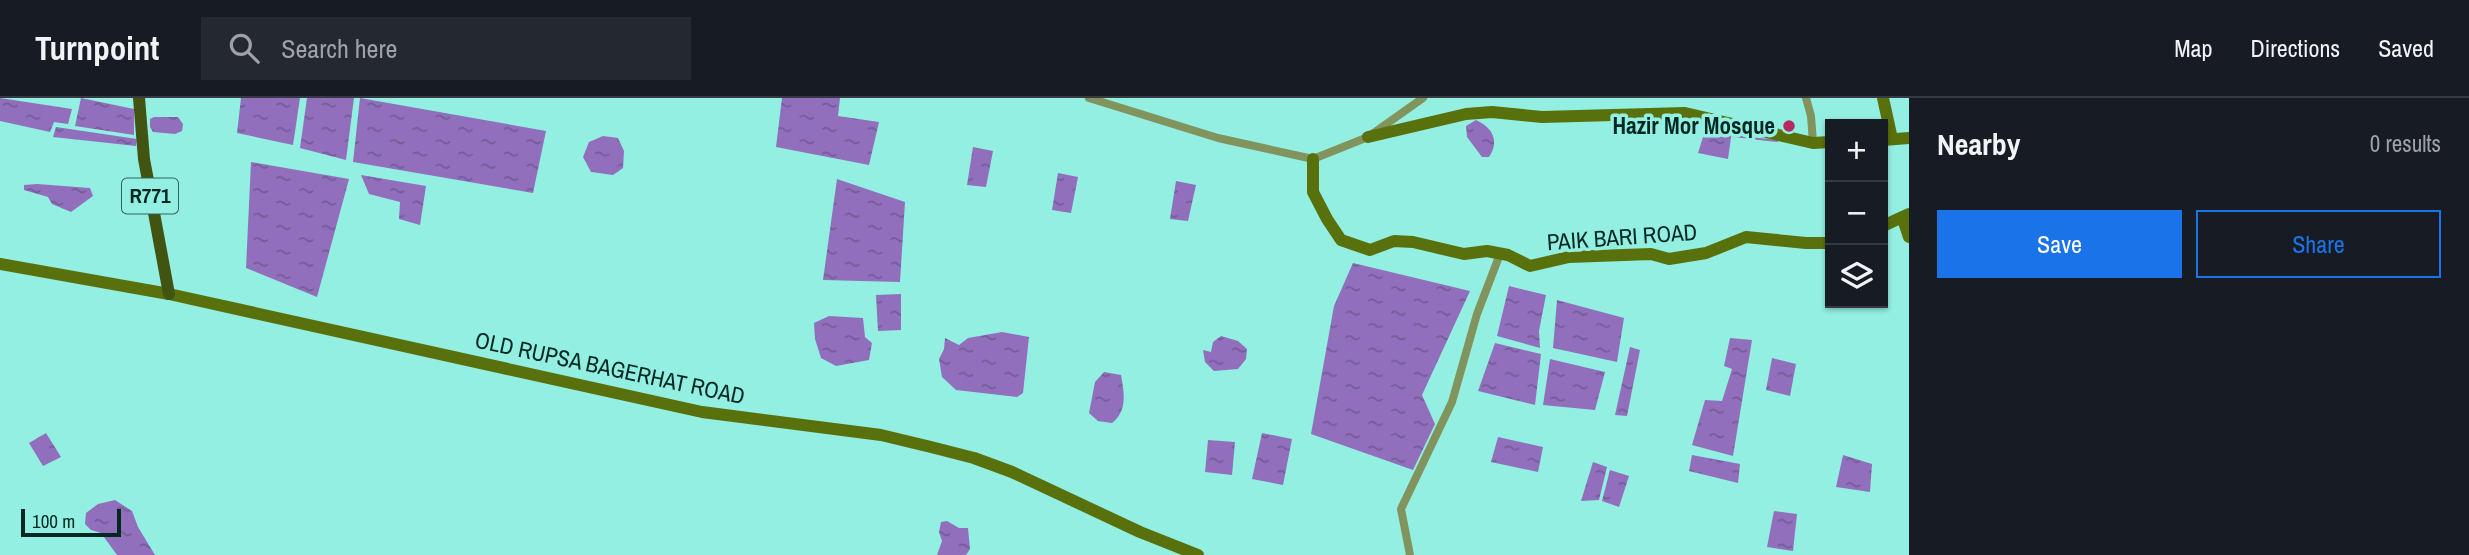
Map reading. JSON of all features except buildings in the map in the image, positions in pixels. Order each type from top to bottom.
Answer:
[{"type":"main road","name":"R771","points":[[139,98],[144,159],[169,294]]},
{"type":"street","points":[[1089,98],[1218,138],[1313,159],[1368,137],[1466,114],[1492,112],[1542,117],[1685,113],[1813,143],[1825,142]]},
{"type":"street","points":[[1368,137],[1423,98]]},
{"type":"street","points":[[1806,98],[1811,116],[1813,143]]},
{"type":"street","points":[[1883,98],[1885,119]]},
{"type":"street","points":[[1888,139],[1909,138]]},
{"type":"street","name":"PAIK BARI ROAD","points":[[1313,159],[1313,192],[1341,240],[1370,250],[1394,242],[1413,242],[1464,254],[1487,251],[1530,266],[1569,257],[1651,254],[1670,259],[1713,251],[1746,237],[1825,243]]},
{"type":"street","points":[[1888,224],[1907,218],[1909,237]]},
{"type":"street","points":[[1410,555],[1401,509],[1451,402],[1477,314],[1500,254]]},
{"type":"street","name":"OLD RUPSA BAGERHAT ROAD","points":[[0,264],[169,294],[702,412],[881,435],[931,447],[974,458],[1012,472],[1140,532],[1198,555]]},
{"type":"water","points":[[0,98],[72,109],[68,124],[54,122],[50,132],[0,121]]},
{"type":"water","points":[[81,98],[134,109],[134,135],[75,126]]},
{"type":"water","points":[[241,98],[300,98],[293,145],[237,133]]},
{"type":"water","points":[[307,98],[354,98],[346,160],[300,148]]},
{"type":"water","points":[[360,98],[546,131],[533,193],[353,162]]},
{"type":"water","points":[[782,98],[840,98],[838,116],[879,122],[869,165],[776,147]]},
{"type":"water","points":[[178,117],[183,124],[182,131],[175,134],[153,132],[150,119]]},
{"type":"water","points":[[1709,118],[1733,123],[1728,159],[1698,153]]},
{"type":"water","points":[[1476,120],[1486,126],[1493,135],[1494,145],[1489,157],[1482,157],[1467,137],[1466,126]]},
{"type":"water","points":[[56,127],[137,139],[136,146],[53,137]]},
{"type":"water","points":[[603,136],[618,138],[624,151],[623,168],[613,175],[591,172],[583,157],[589,142]]},
{"type":"water","points":[[973,147],[993,151],[986,187],[967,185]]},
{"type":"water","points":[[251,162],[349,179],[317,297],[246,268]]},
{"type":"water","points":[[1058,173],[1078,177],[1071,213],[1052,210]]},
{"type":"water","points":[[361,175],[426,186],[420,225],[399,219],[400,202],[369,194]]},
{"type":"water","points":[[837,179],[905,202],[900,282],[823,280]]},
{"type":"water","points":[[1176,181],[1196,185],[1188,221],[1170,219]]},
{"type":"water","points":[[24,185],[90,188],[93,196],[71,212],[52,204],[48,197],[24,190]]},
{"type":"water","points":[[1353,263],[1470,291],[1422,395],[1435,424],[1413,470],[1311,434],[1334,306]]},
{"type":"water","points":[[1509,286],[1546,295],[1539,331],[1540,348],[1497,336]]},
{"type":"water","points":[[901,294],[901,330],[878,331],[876,295]]},
{"type":"water","points":[[1557,300],[1624,318],[1617,362],[1553,348]]},
{"type":"water","points":[[829,316],[863,318],[865,337],[872,343],[869,360],[836,366],[821,358],[815,339],[814,323]]},
{"type":"water","points":[[1002,332],[1029,337],[1023,393],[1017,397],[956,390],[942,377],[939,359],[945,338],[959,345],[968,338]]},
{"type":"water","points":[[1221,336],[1238,341],[1247,349],[1246,359],[1238,369],[1214,371],[1205,362],[1203,350],[1211,352],[1213,342]]},
{"type":"water","points":[[1730,338],[1752,340],[1733,456],[1692,445],[1705,400],[1722,401],[1732,369],[1724,366]]},
{"type":"water","points":[[1495,343],[1541,354],[1535,405],[1478,391]]},
{"type":"water","points":[[1630,347],[1640,350],[1627,416],[1615,415]]},
{"type":"water","points":[[1772,358],[1796,364],[1790,396],[1766,390]]},
{"type":"water","points":[[1550,359],[1605,372],[1595,410],[1543,405]]},
{"type":"water","points":[[1104,372],[1121,375],[1122,381],[1123,407],[1112,423],[1098,421],[1089,413],[1095,382]]},
{"type":"water","points":[[46,433],[61,457],[43,466],[29,443]]},
{"type":"water","points":[[1262,433],[1292,439],[1283,485],[1252,479]]},
{"type":"water","points":[[1498,437],[1543,447],[1538,472],[1491,462]]},
{"type":"water","points":[[1208,440],[1235,442],[1232,475],[1205,472]]},
{"type":"water","points":[[1692,455],[1740,464],[1738,483],[1689,471]]},
{"type":"water","points":[[1843,455],[1872,464],[1870,492],[1836,487]]},
{"type":"water","points":[[1593,462],[1607,467],[1599,500],[1581,501]]},
{"type":"water","points":[[1610,470],[1629,476],[1619,507],[1602,501]]},
{"type":"water","points":[[115,500],[132,511],[155,555],[117,555],[101,533],[91,530],[85,524],[86,513],[98,504]]},
{"type":"water","points":[[1774,511],[1797,514],[1793,551],[1767,547]]},
{"type":"water","points":[[947,521],[959,528],[968,528],[970,549],[966,555],[937,555],[942,541],[939,532],[941,522]]},
{"type":"waterway","points":[[1733,136],[1777,141]]},
{"type":"place","name":"Hazir Mor Mosque","points":[[1789,126]]}]
